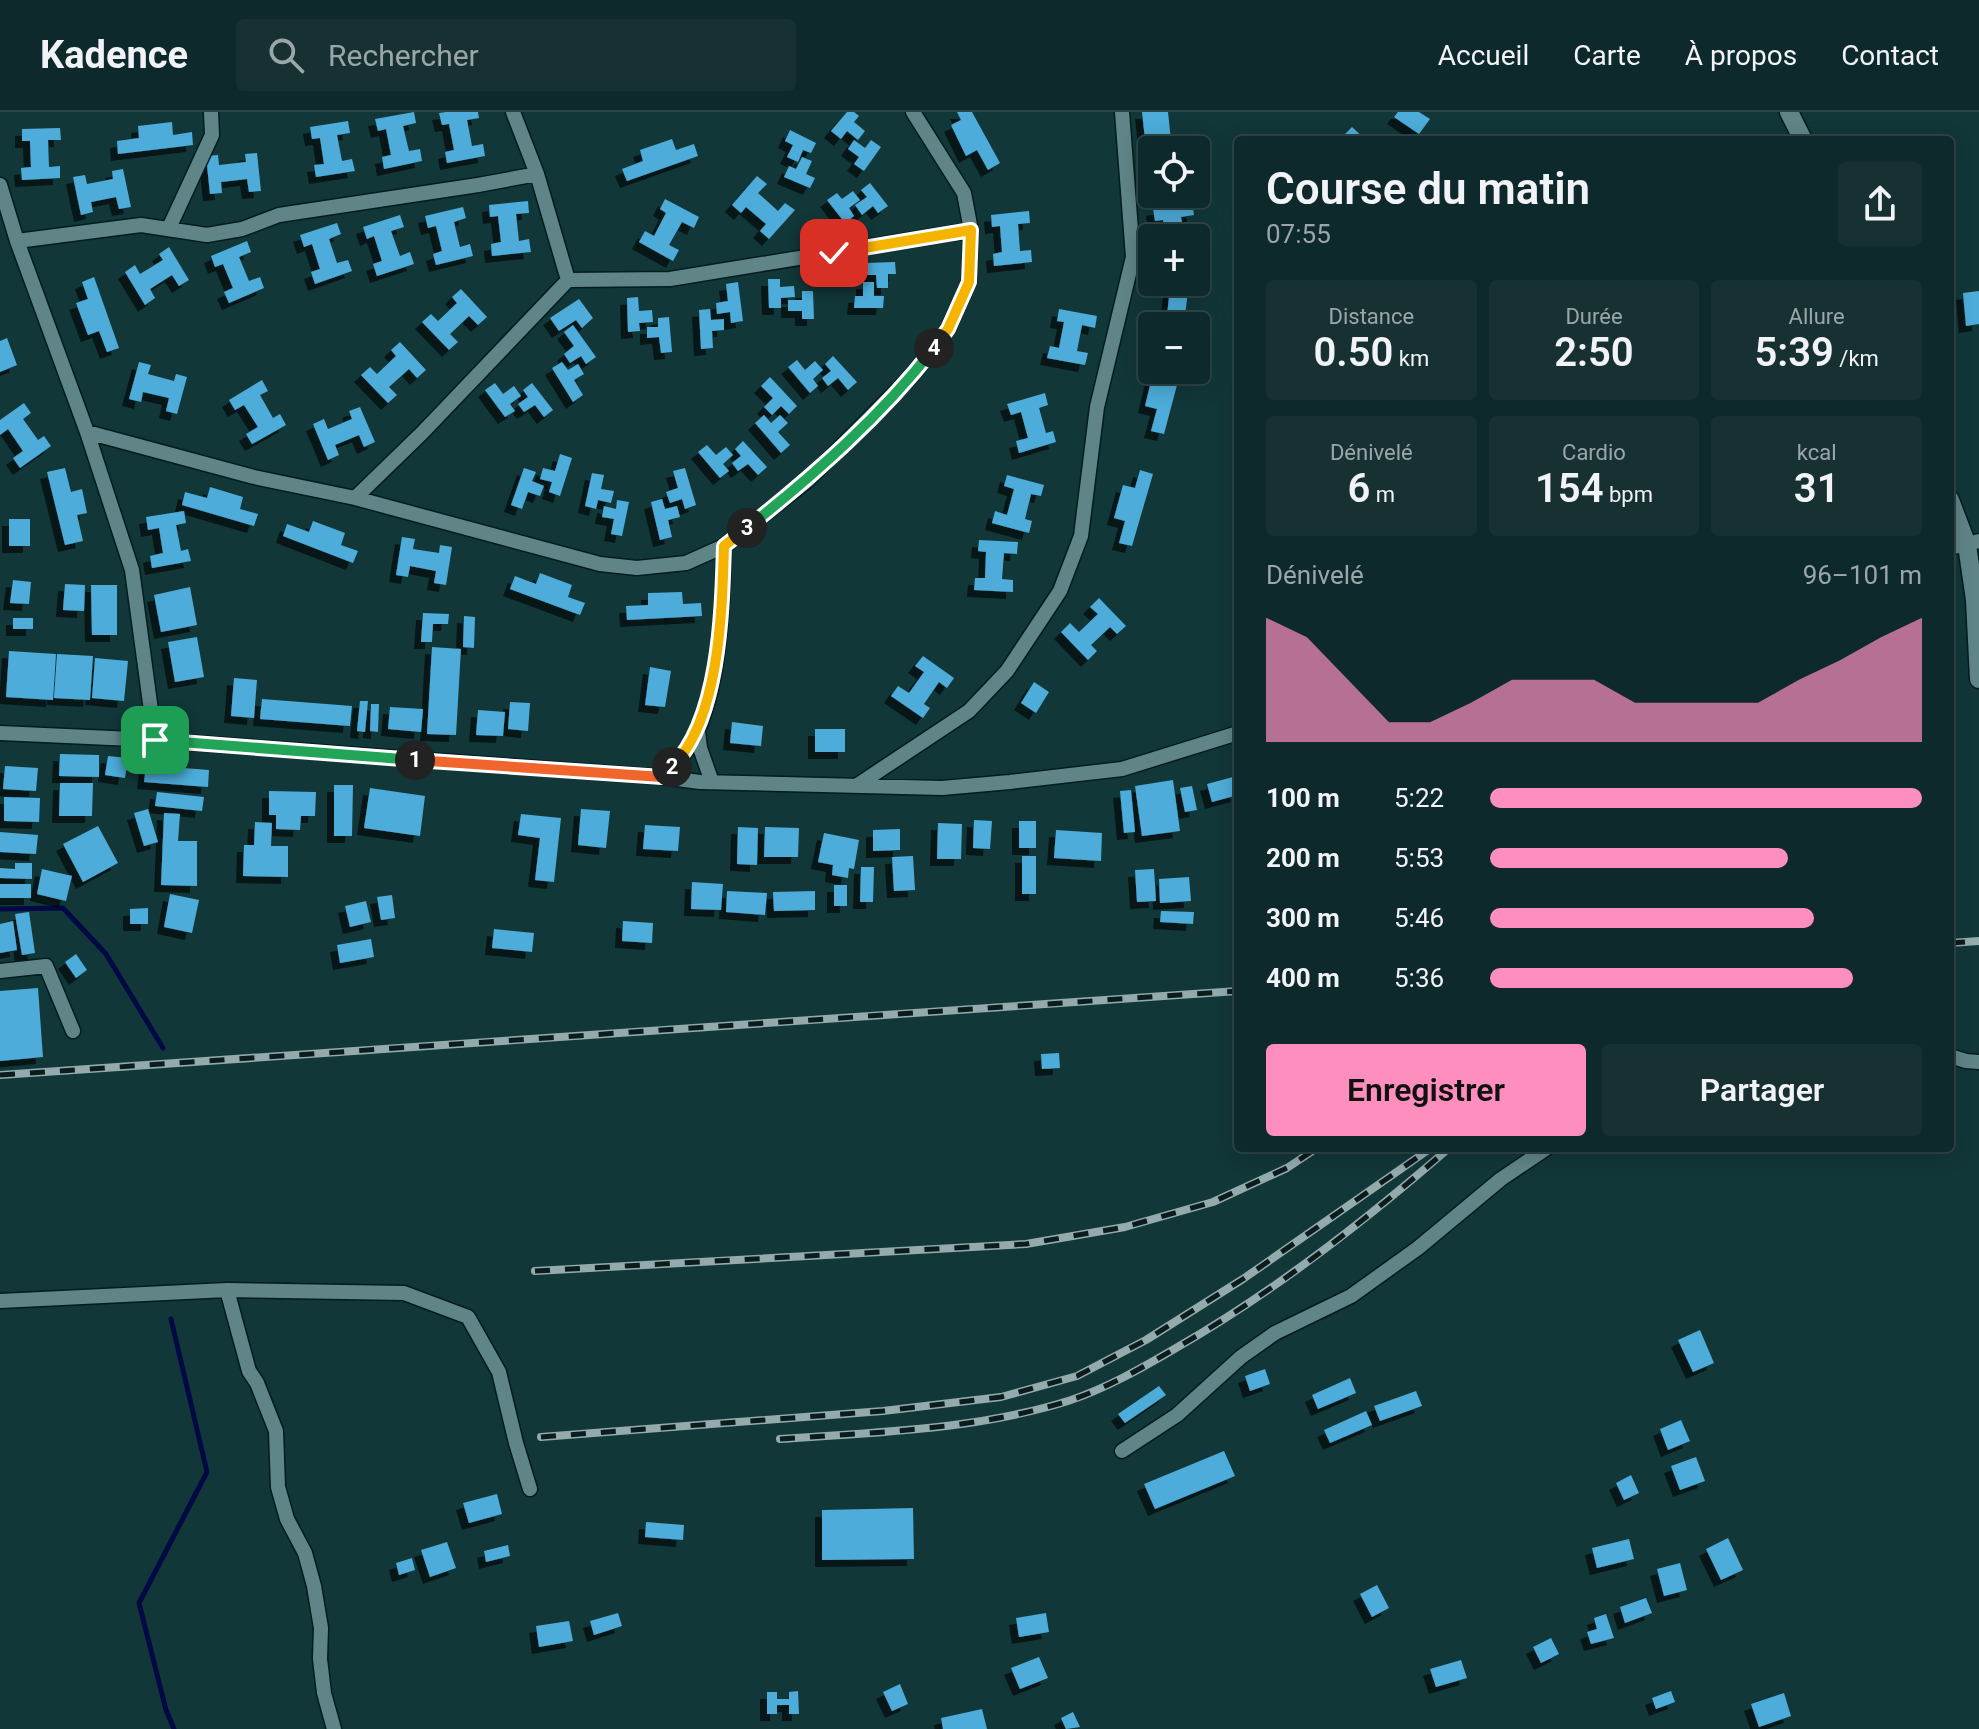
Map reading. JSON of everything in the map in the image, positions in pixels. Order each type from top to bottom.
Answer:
[{"type":"street","points":[[169,228],[212,135],[211,112]]},
{"type":"street","points":[[513,112],[537,174],[568,280]]},
{"type":"street","points":[[87,432],[254,477],[355,498],[600,564],[637,568],[686,563],[724,546],[808,480],[914,373],[948,329],[969,282],[971,230],[964,193],[913,112]]},
{"type":"street","points":[[854,787],[969,711],[1007,671],[1060,591],[1081,536],[1097,407],[1133,257],[1122,112]]},
{"type":"street","points":[[1789,112],[1801,136]]},
{"type":"street","points":[[17,241],[141,225],[207,235],[242,229],[279,215],[537,174]]},
{"type":"street","points":[[0,185],[132,570],[155,740]]},
{"type":"street","points":[[355,498],[422,433],[568,280],[670,279],[971,230]]},
{"type":"street","points":[[1954,512],[1965,544],[1975,600],[1979,679]]},
{"type":"street","points":[[712,782],[700,748],[698,731],[719,638],[724,546]]},
{"type":"street","points":[[662,777],[698,731]]},
{"type":"street","points":[[0,733],[155,740],[712,782],[942,788],[1122,769],[1234,734]]},
{"type":"street","points":[[0,971],[46,966],[73,1031]]},
{"type":"street","points":[[1954,1057],[1979,1062]]},
{"type":"street","points":[[1122,1451],[1177,1415],[1252,1349],[1275,1333],[1351,1296],[1418,1248],[1501,1179],[1541,1152]]},
{"type":"street","points":[[227,1290],[249,1371],[276,1431],[278,1487],[287,1519],[305,1553],[314,1586],[321,1628],[320,1659],[324,1693],[334,1729]]},
{"type":"street","points":[[0,1301],[227,1290],[404,1293],[468,1317],[499,1372],[530,1489]]},
{"type":"building","points":[[414,112],[416,123],[403,126],[409,151],[420,149],[422,161],[384,169],[382,157],[391,155],[386,129],[378,131],[375,119]]},
{"type":"building","points":[[478,112],[479,118],[467,120],[472,146],[483,144],[485,156],[447,163],[445,152],[454,150],[449,124],[442,125],[439,113]]},
{"type":"building","points":[[847,112],[859,116],[854,122],[865,131],[858,140],[847,131],[841,139],[831,131]]},
{"type":"building","points":[[957,112],[972,112],[1000,163],[988,170],[977,150],[966,156],[951,125],[961,120]]},
{"type":"building","points":[[1142,112],[1168,112],[1171,136],[1145,136]]},
{"type":"building","points":[[1398,112],[1419,112],[1430,119],[1419,134],[1394,117]]},
{"type":"building","points":[[348,121],[350,133],[337,135],[342,161],[352,159],[355,171],[316,177],[314,165],[324,164],[320,138],[312,139],[310,127]]},
{"type":"building","points":[[172,122],[173,135],[192,132],[193,145],[118,154],[117,141],[139,138],[138,126]]},
{"type":"building","points":[[1352,127],[1362,136],[1343,136]]},
{"type":"building","points":[[60,128],[61,140],[48,140],[49,167],[60,166],[60,178],[22,180],[21,168],[31,167],[30,141],[22,141],[22,129]]},
{"type":"building","points":[[790,130],[816,143],[811,153],[803,150],[798,162],[787,157],[793,145],[785,141]]},
{"type":"building","points":[[672,139],[676,150],[694,144],[698,156],[627,181],[622,169],[643,161],[640,150]]},
{"type":"building","points":[[854,140],[865,148],[871,140],[881,147],[864,171],[854,164],[859,157],[848,149]]},
{"type":"building","points":[[257,153],[261,191],[249,192],[247,179],[221,182],[222,193],[210,194],[206,156],[218,155],[219,165],[246,162],[245,154]]},
{"type":"building","points":[[802,157],[812,161],[806,174],[815,178],[810,188],[784,177],[789,166],[796,169]]},
{"type":"building","points":[[123,169],[131,207],[119,209],[116,197],[91,202],[93,212],[81,215],[73,177],[85,175],[87,184],[113,179],[112,171]]},
{"type":"building","points":[[757,176],[767,184],[758,193],[778,211],[785,203],[795,210],[769,239],[760,231],[766,224],[746,207],[741,213],[732,205]]},
{"type":"building","points":[[870,183],[888,206],[878,213],[873,206],[862,215],[855,205],[867,197],[861,190]]},
{"type":"building","points":[[853,191],[860,200],[849,208],[854,216],[845,223],[827,200],[837,193],[842,199]]},
{"type":"building","points":[[665,199],[699,217],[694,228],[682,222],[669,245],[679,250],[673,261],[639,242],[645,231],[654,236],[666,213],[660,209]]},
{"type":"building","points":[[528,201],[529,213],[516,214],[519,241],[529,239],[531,252],[492,256],[491,244],[501,242],[498,216],[490,217],[489,205]]},
{"type":"building","points":[[463,207],[466,218],[454,222],[460,247],[470,244],[473,256],[436,265],[433,254],[442,251],[436,226],[428,228],[425,216]]},
{"type":"building","points":[[1193,208],[1194,215],[1181,217],[1182,224],[1164,224],[1163,220],[1155,221],[1153,209]]},
{"type":"building","points":[[1029,211],[1030,223],[1018,224],[1020,251],[1031,250],[1032,262],[994,266],[993,254],[1002,252],[1000,226],[992,227],[991,215]]},
{"type":"building","points":[[400,215],[404,227],[391,231],[400,256],[410,252],[414,264],[377,276],[373,264],[382,261],[374,236],[367,239],[363,227]]},
{"type":"building","points":[[337,223],[341,234],[329,239],[337,263],[348,260],[352,271],[315,284],[311,272],[320,269],[312,244],[304,247],[300,235]]},
{"type":"building","points":[[247,241],[251,252],[239,257],[249,281],[260,277],[264,288],[229,303],[224,292],[233,288],[223,264],[215,267],[211,256]]},
{"type":"building","points":[[169,247],[189,280],[179,286],[172,275],[150,289],[155,298],[145,305],[125,272],[135,265],[140,274],[163,260],[159,254]]},
{"type":"building","points":[[895,262],[896,274],[888,274],[888,288],[877,288],[876,275],[867,275],[866,263]]},
{"type":"building","points":[[94,277],[119,348],[107,352],[99,331],[88,335],[76,303],[88,299],[82,282]]},
{"type":"building","points":[[768,279],[780,279],[780,287],[794,286],[795,297],[781,298],[781,308],[769,308]]},
{"type":"building","points":[[738,282],[743,321],[731,323],[730,312],[717,314],[716,303],[728,301],[726,284]]},
{"type":"building","points":[[863,282],[874,282],[874,296],[884,296],[883,308],[854,308],[855,296],[863,296]]},
{"type":"building","points":[[461,289],[487,317],[478,325],[469,316],[450,334],[458,342],[449,350],[422,322],[431,314],[438,321],[457,303],[452,297]]},
{"type":"building","points":[[802,291],[813,291],[814,319],[802,319],[802,311],[788,311],[788,300],[802,300]]},
{"type":"building","points":[[1979,291],[1979,324],[1966,326],[1963,293]]},
{"type":"building","points":[[1169,296],[1187,296],[1185,312],[1167,312]]},
{"type":"building","points":[[638,297],[639,311],[652,310],[653,322],[639,323],[640,331],[628,332],[627,298]]},
{"type":"building","points":[[579,299],[593,318],[582,328],[576,320],[559,331],[550,318]]},
{"type":"building","points":[[710,309],[711,320],[724,319],[724,330],[712,331],[713,348],[701,349],[699,310]]},
{"type":"building","points":[[1059,309],[1097,316],[1095,328],[1082,325],[1077,351],[1088,353],[1085,365],[1047,358],[1050,346],[1059,348],[1064,322],[1057,321]]},
{"type":"building","points":[[669,317],[672,352],[661,353],[659,337],[647,338],[647,327],[658,327],[658,318]]},
{"type":"building","points":[[573,325],[596,357],[586,364],[581,356],[570,363],[564,354],[574,346],[564,332]]},
{"type":"building","points":[[7,338],[17,365],[0,372],[0,341]]},
{"type":"building","points":[[400,342],[426,370],[417,378],[409,369],[389,387],[397,395],[388,403],[361,375],[370,367],[377,374],[396,356],[391,350]]},
{"type":"building","points":[[833,356],[857,382],[848,390],[838,378],[828,386],[822,378],[831,371],[825,364]]},
{"type":"building","points":[[797,360],[805,370],[815,361],[823,370],[813,379],[818,386],[810,393],[788,367]]},
{"type":"building","points":[[139,362],[151,365],[148,374],[174,381],[176,374],[187,377],[177,414],[166,411],[169,398],[143,392],[141,402],[129,399]]},
{"type":"building","points":[[562,362],[568,370],[578,364],[584,374],[574,380],[583,395],[573,402],[552,368]]},
{"type":"building","points":[[770,377],[797,406],[789,414],[781,406],[772,415],[764,407],[773,398],[761,386]]},
{"type":"building","points":[[262,380],[268,391],[260,395],[273,418],[280,414],[286,425],[252,444],[246,434],[258,427],[244,405],[235,410],[229,400]]},
{"type":"building","points":[[495,383],[503,394],[514,386],[521,396],[510,404],[515,411],[505,417],[485,390]]},
{"type":"building","points":[[532,383],[553,410],[544,417],[535,405],[524,412],[518,404],[528,397],[523,390]]},
{"type":"building","points":[[1150,384],[1177,384],[1164,434],[1151,431],[1157,409],[1145,406]]},
{"type":"building","points":[[1045,393],[1048,405],[1039,408],[1046,433],[1053,431],[1056,442],[1019,453],[1016,441],[1028,438],[1021,412],[1011,415],[1007,404]]},
{"type":"building","points":[[24,403],[31,413],[23,419],[38,440],[44,436],[51,446],[20,468],[13,458],[23,451],[8,429],[0,435],[0,420]]},
{"type":"building","points":[[360,407],[375,442],[364,447],[359,435],[335,445],[339,455],[328,460],[313,424],[324,419],[328,429],[352,419],[349,411]]},
{"type":"building","points":[[764,415],[771,423],[780,415],[788,423],[778,432],[790,445],[781,453],[755,423]]},
{"type":"building","points":[[743,441],[767,467],[758,475],[748,464],[738,471],[732,463],[741,456],[735,449]]},
{"type":"building","points":[[707,445],[716,455],[726,447],[733,455],[723,464],[729,471],[720,478],[698,452]]},
{"type":"building","points":[[560,454],[572,458],[560,496],[549,492],[552,482],[540,479],[543,468],[555,471]]},
{"type":"building","points":[[65,468],[71,492],[82,489],[87,513],[77,515],[83,541],[65,545],[47,472]]},
{"type":"building","points":[[524,468],[536,472],[532,481],[544,486],[540,496],[528,492],[522,509],[511,505]]},
{"type":"building","points":[[685,468],[696,505],[685,509],[682,499],[670,503],[666,492],[678,488],[673,471]]},
{"type":"building","points":[[1140,470],[1153,474],[1132,546],[1119,543],[1125,521],[1114,518],[1123,485],[1135,488]]},
{"type":"building","points":[[592,473],[604,475],[601,489],[614,491],[611,503],[598,500],[596,509],[585,506]]},
{"type":"building","points":[[1007,475],[1044,485],[1041,496],[1031,494],[1025,519],[1032,521],[1029,533],[992,523],[995,511],[1007,515],[1014,489],[1004,486]]},
{"type":"building","points":[[210,487],[243,497],[240,509],[258,514],[254,526],[182,505],[185,492],[207,498]]},
{"type":"building","points":[[662,499],[665,509],[677,506],[680,517],[668,520],[672,537],[660,540],[651,502]]},
{"type":"building","points":[[617,500],[629,502],[622,536],[611,534],[614,519],[602,517],[604,506],[616,509]]},
{"type":"building","points":[[184,511],[186,523],[176,525],[181,551],[188,549],[191,561],[152,568],[150,556],[163,553],[159,528],[148,530],[146,517]]},
{"type":"building","points":[[9,519],[30,519],[30,546],[9,546]]},
{"type":"building","points":[[313,521],[345,533],[341,545],[358,551],[353,563],[283,536],[287,524],[309,532]]},
{"type":"building","points":[[402,537],[415,539],[413,549],[439,553],[440,545],[452,547],[446,585],[434,583],[436,571],[410,566],[408,577],[396,575]]},
{"type":"building","points":[[979,540],[1018,542],[1017,554],[1004,553],[1002,579],[1013,580],[1013,592],[974,590],[975,578],[985,578],[986,552],[978,551]]},
{"type":"building","points":[[540,573],[572,585],[568,597],[585,603],[580,615],[510,589],[515,576],[536,584]]},
{"type":"building","points":[[13,580],[31,582],[29,604],[10,603]]},
{"type":"building","points":[[65,584],[85,585],[84,611],[63,610]]},
{"type":"building","points":[[91,585],[117,585],[117,635],[92,635]]},
{"type":"building","points":[[190,587],[197,625],[161,632],[154,595]]},
{"type":"building","points":[[682,592],[683,604],[701,603],[702,616],[627,620],[626,606],[648,605],[648,593]]},
{"type":"building","points":[[1099,598],[1126,626],[1117,634],[1110,627],[1091,645],[1097,651],[1088,660],[1061,632],[1070,623],[1079,632],[1098,614],[1090,607]]},
{"type":"building","points":[[423,613],[449,614],[448,624],[433,624],[432,642],[421,642]]},
{"type":"building","points":[[464,616],[475,617],[474,648],[463,647]]},
{"type":"building","points":[[13,618],[33,618],[33,629],[13,629]]},
{"type":"building","points":[[197,637],[204,677],[175,682],[168,642]]},
{"type":"building","points":[[432,647],[461,649],[456,735],[427,734]]},
{"type":"building","points":[[9,651],[56,654],[53,700],[6,697]]},
{"type":"building","points":[[57,654],[93,656],[90,700],[54,698]]},
{"type":"building","points":[[923,656],[954,678],[947,688],[939,682],[924,704],[930,708],[923,718],[891,696],[898,686],[909,693],[924,672],[915,666]]},
{"type":"building","points":[[95,658],[128,661],[124,701],[92,698]]},
{"type":"building","points":[[650,667],[671,671],[665,707],[645,705]]},
{"type":"building","points":[[234,678],[257,680],[254,718],[231,716]]},
{"type":"building","points":[[1034,682],[1049,692],[1036,713],[1021,703]]},
{"type":"building","points":[[262,699],[352,706],[350,726],[260,719]]},
{"type":"building","points":[[360,701],[368,701],[365,732],[357,731]]},
{"type":"building","points":[[510,702],[530,703],[528,731],[508,729]]},
{"type":"building","points":[[371,704],[379,704],[378,732],[370,731]]},
{"type":"building","points":[[390,707],[423,709],[421,732],[388,729]]},
{"type":"building","points":[[478,710],[505,712],[503,736],[476,735]]},
{"type":"building","points":[[732,722],[763,726],[761,746],[730,743]]},
{"type":"building","points":[[815,729],[845,729],[845,752],[815,752]]},
{"type":"building","points":[[60,754],[99,755],[99,777],[59,776]]},
{"type":"building","points":[[108,756],[128,758],[125,778],[105,775]]},
{"type":"building","points":[[146,765],[209,770],[208,787],[144,782]]},
{"type":"building","points":[[5,766],[38,768],[36,791],[3,789]]},
{"type":"building","points":[[1233,777],[1234,796],[1212,802],[1207,784]]},
{"type":"building","points":[[1173,780],[1180,831],[1142,836],[1135,786]]},
{"type":"building","points":[[60,783],[93,783],[92,816],[59,816]]},
{"type":"building","points":[[334,785],[353,785],[352,836],[334,836]]},
{"type":"building","points":[[1192,786],[1197,810],[1185,812],[1180,788]]},
{"type":"building","points":[[370,788],[425,796],[420,836],[364,828]]},
{"type":"building","points":[[1131,790],[1135,832],[1124,833],[1120,791]]},
{"type":"building","points":[[269,791],[316,792],[315,816],[301,816],[300,830],[276,829],[276,815],[269,815]]},
{"type":"building","points":[[157,792],[204,797],[202,811],[155,806]]},
{"type":"building","points":[[4,797],[40,798],[39,822],[4,821]]},
{"type":"building","points":[[148,809],[158,842],[144,846],[134,813]]},
{"type":"building","points":[[581,809],[610,811],[606,848],[578,845]]},
{"type":"building","points":[[164,813],[180,814],[178,841],[197,841],[197,886],[161,885]]},
{"type":"building","points":[[521,814],[561,818],[554,882],[535,880],[540,838],[518,835]]},
{"type":"building","points":[[974,820],[992,821],[990,849],[973,848]]},
{"type":"building","points":[[1019,821],[1036,821],[1036,848],[1019,848]]},
{"type":"building","points":[[255,822],[272,823],[271,846],[288,846],[288,877],[243,876],[244,845],[254,845]]},
{"type":"building","points":[[938,823],[962,824],[961,859],[937,859]]},
{"type":"building","points":[[645,825],[680,827],[678,851],[643,849]]},
{"type":"building","points":[[98,826],[118,863],[83,882],[63,844]]},
{"type":"building","points":[[738,827],[758,828],[757,865],[737,864]]},
{"type":"building","points":[[765,827],[799,828],[798,857],[764,857]]},
{"type":"building","points":[[900,829],[900,850],[873,851],[873,830]]},
{"type":"building","points":[[1056,830],[1102,833],[1101,861],[1054,858]]},
{"type":"building","points":[[0,832],[38,835],[36,854],[0,852]]},
{"type":"building","points":[[824,833],[859,840],[854,869],[849,868],[848,878],[832,875],[833,865],[818,862]]},
{"type":"building","points":[[913,856],[915,890],[894,891],[892,857]]},
{"type":"building","points":[[1022,856],[1036,856],[1036,894],[1022,894]]},
{"type":"building","points":[[15,863],[32,863],[32,879],[0,878],[0,868],[15,869]]},
{"type":"building","points":[[861,867],[874,867],[873,902],[860,902]]},
{"type":"building","points":[[42,869],[72,876],[66,901],[37,894]]},
{"type":"building","points":[[1154,869],[1156,901],[1137,902],[1135,870]]},
{"type":"building","points":[[1189,877],[1191,901],[1160,903],[1159,879]]},
{"type":"building","points":[[692,882],[723,884],[721,910],[691,909]]},
{"type":"building","points":[[0,884],[31,884],[31,898],[0,898]]},
{"type":"building","points":[[834,885],[847,885],[847,906],[834,906]]},
{"type":"building","points":[[727,891],[767,893],[765,915],[726,912]]},
{"type":"building","points":[[815,891],[815,910],[774,911],[773,892]]},
{"type":"building","points":[[170,894],[199,900],[192,933],[164,927]]},
{"type":"building","points":[[392,895],[395,918],[381,920],[377,897]]},
{"type":"building","points":[[366,901],[371,922],[350,927],[345,906]]},
{"type":"building","points":[[148,908],[148,924],[130,924],[130,909]]},
{"type":"building","points":[[1161,911],[1194,912],[1193,924],[1160,922]]},
{"type":"building","points":[[29,912],[35,953],[22,955],[15,914]]},
{"type":"building","points":[[13,921],[17,950],[0,953],[0,924]]},
{"type":"building","points":[[623,921],[653,923],[652,943],[622,941]]},
{"type":"building","points":[[494,929],[534,933],[532,952],[492,948]]},
{"type":"building","points":[[371,939],[374,957],[340,963],[337,945]]},
{"type":"building","points":[[76,954],[87,970],[76,978],[65,962]]},
{"type":"building","points":[[38,988],[43,1057],[0,1061],[0,991]]},
{"type":"building","points":[[1059,1053],[1060,1068],[1042,1069],[1041,1054]]},
{"type":"building","points":[[1700,1330],[1714,1363],[1693,1372],[1678,1340]]},
{"type":"building","points":[[1265,1369],[1270,1384],[1250,1391],[1245,1376]]},
{"type":"building","points":[[1350,1378],[1356,1393],[1318,1409],[1312,1395]]},
{"type":"building","points":[[1159,1386],[1166,1395],[1125,1423],[1118,1414]]},
{"type":"building","points":[[1416,1391],[1422,1406],[1380,1421],[1374,1406]]},
{"type":"building","points":[[1366,1411],[1372,1425],[1330,1443],[1324,1430]]},
{"type":"building","points":[[1681,1420],[1690,1441],[1668,1450],[1660,1429]]},
{"type":"building","points":[[1224,1451],[1235,1476],[1155,1509],[1144,1484]]},
{"type":"building","points":[[1696,1457],[1705,1481],[1680,1490],[1671,1466]]},
{"type":"building","points":[[1631,1475],[1639,1493],[1624,1500],[1616,1483]]},
{"type":"building","points":[[497,1494],[502,1514],[469,1523],[463,1503]]},
{"type":"building","points":[[913,1508],[914,1559],[822,1560],[822,1510]]},
{"type":"building","points":[[646,1522],[684,1525],[683,1540],[645,1537]]},
{"type":"building","points":[[1728,1538],[1743,1570],[1721,1580],[1706,1549]]},
{"type":"building","points":[[1629,1539],[1634,1559],[1597,1568],[1592,1548]]},
{"type":"building","points":[[447,1542],[456,1568],[430,1577],[421,1550]]},
{"type":"building","points":[[508,1545],[510,1556],[486,1562],[484,1551]]},
{"type":"building","points":[[412,1558],[415,1570],[399,1575],[396,1563]]},
{"type":"building","points":[[1680,1563],[1687,1590],[1664,1596],[1657,1569]]},
{"type":"building","points":[[1377,1585],[1389,1608],[1372,1617],[1360,1594]]},
{"type":"building","points":[[1646,1598],[1652,1613],[1625,1623],[1620,1607]]},
{"type":"building","points":[[618,1613],[622,1626],[594,1635],[590,1621]]},
{"type":"building","points":[[1046,1613],[1049,1632],[1019,1637],[1016,1618]]},
{"type":"building","points":[[1606,1614],[1614,1638],[1591,1644],[1587,1632],[1597,1629],[1594,1618]]},
{"type":"building","points":[[569,1621],[573,1641],[539,1647],[536,1626]]},
{"type":"building","points":[[1551,1638],[1559,1654],[1541,1663],[1533,1647]]},
{"type":"building","points":[[1039,1657],[1048,1678],[1020,1689],[1011,1668]]},
{"type":"building","points":[[1461,1660],[1467,1678],[1436,1687],[1430,1669]]},
{"type":"building","points":[[900,1684],[908,1704],[892,1711],[883,1692]]},
{"type":"building","points":[[798,1691],[799,1714],[789,1714],[789,1705],[777,1705],[777,1714],[767,1714],[767,1692],[777,1692],[777,1699],[789,1699],[789,1692]]},
{"type":"building","points":[[1671,1691],[1675,1702],[1656,1709],[1652,1698]]},
{"type":"building","points":[[1784,1693],[1791,1716],[1759,1727],[1751,1704]]},
{"type":"building","points":[[982,1709],[987,1729],[943,1729],[941,1718]]},
{"type":"building","points":[[1073,1712],[1080,1727],[1066,1729],[1061,1718]]},
{"type":"waterway","points":[[0,909],[63,908],[106,954],[163,1048]]},
{"type":"waterway","points":[[171,1319],[207,1472],[139,1603],[166,1710],[174,1729]]},
{"type":"railway","points":[[1954,943],[1979,941]]},
{"type":"railway","points":[[0,1075],[1234,991]]},
{"type":"railway","points":[[535,1271],[1026,1244],[1125,1227],[1213,1202],[1287,1168],[1311,1152]]},
{"type":"railway","points":[[541,1437],[883,1411],[1001,1397],[1077,1376],[1146,1340],[1243,1279],[1425,1152]]},
{"type":"railway","points":[[780,1439],[962,1424],[1033,1411],[1096,1390],[1176,1348],[1248,1304],[1351,1229],[1444,1152]]},
{"type":"route","points":[[155,740],[662,777],[689,747],[698,731],[719,638],[724,546],[808,480],[914,373],[948,329],[969,282],[971,230],[834,253]]}]
